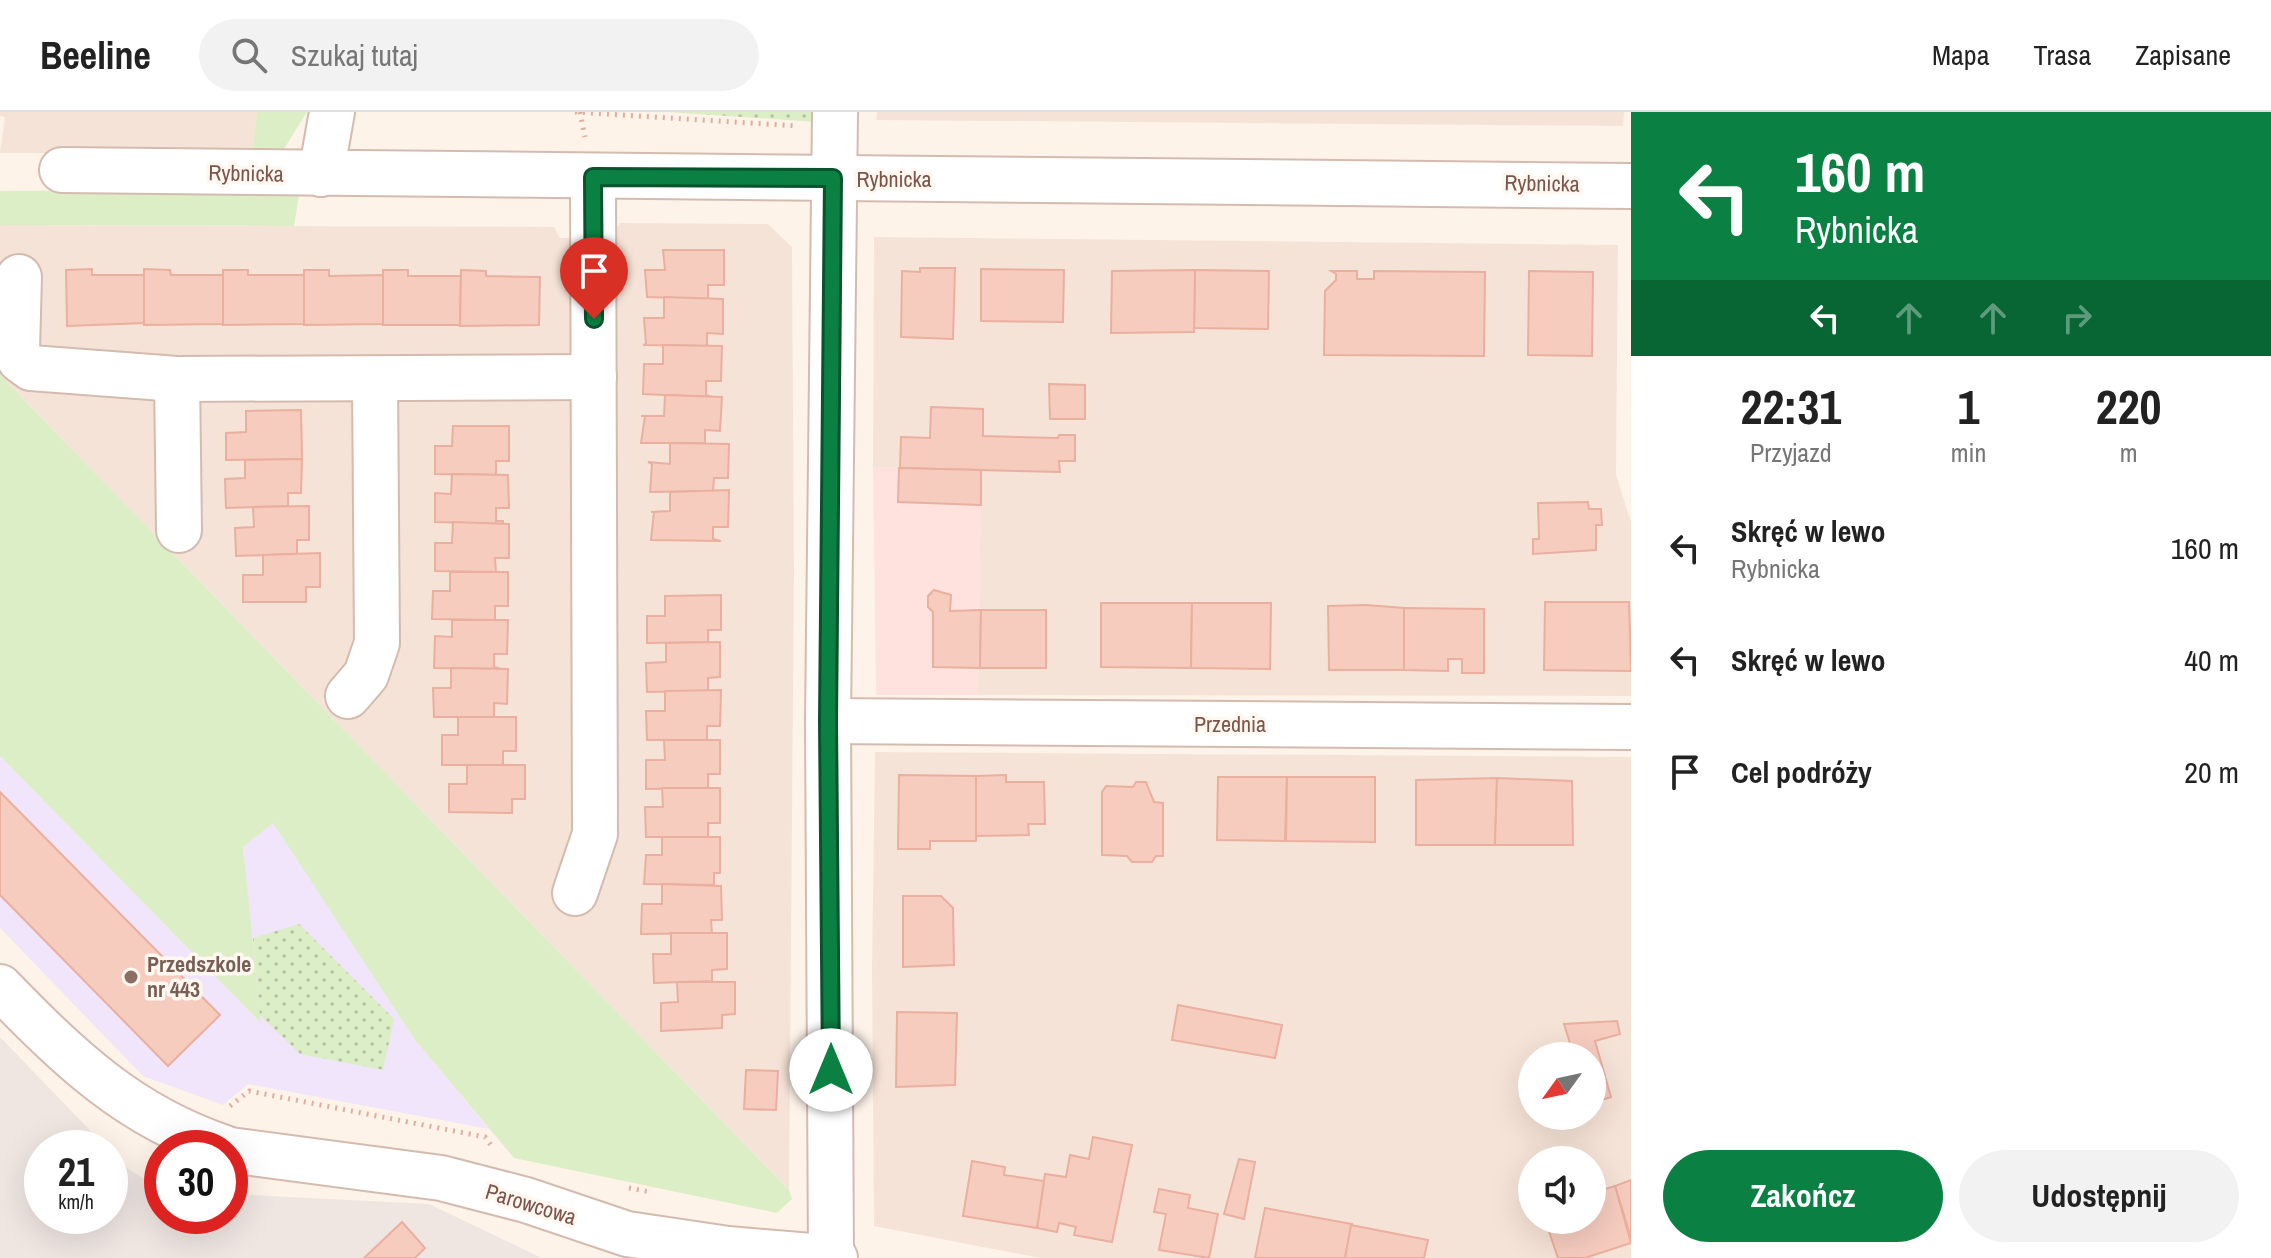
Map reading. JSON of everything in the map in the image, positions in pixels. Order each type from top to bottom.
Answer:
[{"type":"street","points":[[321,174],[332,112]]},
{"type":"street","points":[[832,1258],[828,721],[834,120]]},
{"type":"street","name":"Rybnicka","points":[[62,170],[1631,186]]},
{"type":"street","points":[[575,893],[595,834],[593,177]]},
{"type":"street","points":[[19,277],[17,350],[20,360],[31,368],[177,379],[594,377]]},
{"type":"street","points":[[177,379],[179,530]]},
{"type":"street","points":[[348,696],[366,675],[377,643],[375,379]]},
{"type":"street","name":"Przednia","points":[[828,721],[1631,727]]},
{"type":"street","name":"Parowcowa","points":[[0,987],[93,1078],[142,1113],[177,1130]]},
{"type":"street","name":"Parowcowa","points":[[248,1142],[441,1178],[526,1200],[627,1234],[728,1249],[832,1258]]},
{"type":"street","points":[[627,1234],[665,1258]]},
{"type":"path","points":[[575,112],[834,120]]},
{"type":"path","points":[[229,1130],[249,1091],[485,1137],[498,1155]]},
{"type":"path","points":[[627,1188],[657,1194]]},
{"type":"shaded area","points":[[0,112],[257,112],[252,153],[0,153],[5,117],[0,116]]},
{"type":"shaded area","points":[[877,112],[1624,112],[1623,126],[876,120]]},
{"type":"shaded area","points":[[621,223],[768,224],[792,247],[794,572],[789,1190],[0,375],[0,225],[554,227],[560,238],[616,238],[615,229]]},
{"type":"shaded area","points":[[874,237],[1618,245],[1616,475],[1631,522],[1631,696],[978,695],[981,470],[873,467]]},
{"type":"shaded area","points":[[873,467],[981,470],[978,695],[876,695]]},
{"type":"shaded area","points":[[875,752],[1631,757],[1631,1258],[1040,1258],[874,1226],[872,970]]},
{"type":"shaded area","name":"Przedszkole nr 443","points":[[0,756],[260,1022],[243,847],[273,822],[415,1040],[489,1129],[248,1084],[223,1105],[143,1076],[0,928]]},
{"type":"shaded area","points":[[0,1037],[90,1130],[24,1130],[24,1234],[128,1234],[128,1169],[144,1179],[144,1234],[248,1234],[248,1195],[429,1204],[542,1258],[0,1258]]},
{"type":"green space","points":[[257,112],[307,112],[282,152],[252,153]]},
{"type":"green space","points":[[668,112],[818,112],[817,122]]},
{"type":"green space","points":[[293,189],[299,195],[294,226],[0,225],[0,191]]},
{"type":"green space","points":[[0,375],[789,1190],[792,1199],[777,1213],[514,1158],[415,1040],[273,823],[243,847],[261,1023],[0,756]]},
{"type":"green space","points":[[299,924],[394,1019],[383,1070],[300,1054],[260,1015],[253,938]]},
{"type":"building","points":[[663,250],[724,250],[724,285],[708,285],[708,299],[647,297],[645,270],[665,270]]},
{"type":"building","points":[[920,268],[955,268],[953,339],[901,337],[902,271],[920,272]]},
{"type":"building","points":[[92,269],[92,275],[144,275],[145,323],[67,326],[66,270]]},
{"type":"building","points":[[144,269],[170,270],[171,275],[223,275],[223,324],[144,325]]},
{"type":"building","points":[[981,269],[1064,270],[1063,322],[981,321]]},
{"type":"building","points":[[223,270],[248,270],[248,275],[304,275],[304,324],[223,325]]},
{"type":"building","points":[[304,270],[329,270],[329,276],[383,275],[383,324],[304,325]]},
{"type":"building","points":[[383,270],[408,270],[408,276],[461,276],[460,325],[383,325]]},
{"type":"building","points":[[461,270],[486,271],[486,276],[540,277],[539,325],[460,326]]},
{"type":"building","points":[[1195,270],[1269,271],[1268,329],[1194,328]]},
{"type":"building","points":[[1195,270],[1194,332],[1111,333],[1112,271]]},
{"type":"building","points":[[1331,271],[1357,271],[1357,279],[1374,279],[1374,271],[1485,272],[1484,356],[1324,355],[1325,291],[1336,280],[1336,274]]},
{"type":"building","points":[[1529,271],[1593,272],[1592,356],[1528,355]]},
{"type":"building","points":[[664,297],[723,299],[723,334],[707,333],[707,346],[643,345],[646,344],[644,318],[664,318]]},
{"type":"building","points":[[663,345],[722,346],[721,381],[706,381],[706,395],[712,397],[643,394],[644,364],[663,364]]},
{"type":"building","points":[[1049,384],[1085,385],[1085,419],[1050,419]]},
{"type":"building","points":[[665,395],[722,397],[720,431],[705,430],[705,443],[641,443],[645,416],[664,416]]},
{"type":"building","points":[[931,407],[983,409],[983,436],[1058,438],[1059,435],[1075,435],[1075,461],[1059,461],[1060,472],[900,468],[901,437],[930,438]]},
{"type":"building","points":[[301,410],[302,459],[226,460],[226,433],[246,432],[246,411]]},
{"type":"building","points":[[453,426],[509,426],[509,461],[496,461],[496,475],[435,474],[435,446],[452,446]]},
{"type":"building","points":[[670,443],[729,444],[728,478],[714,478],[713,491],[650,492],[652,464],[648,462],[670,464]]},
{"type":"building","points":[[302,459],[301,493],[288,493],[288,506],[226,508],[225,479],[245,478],[245,460]]},
{"type":"building","points":[[899,468],[981,470],[981,505],[898,502]]},
{"type":"building","points":[[452,474],[508,475],[509,508],[496,508],[496,521],[503,521],[503,524],[435,522],[435,493],[451,494]]},
{"type":"building","points":[[729,490],[728,527],[713,527],[713,539],[721,541],[651,540],[654,512],[651,512],[670,511],[670,492]]},
{"type":"building","points":[[1588,502],[1589,509],[1601,509],[1602,525],[1596,525],[1596,550],[1533,554],[1533,539],[1539,539],[1538,503]]},
{"type":"building","points":[[309,506],[309,540],[297,540],[297,554],[236,556],[235,528],[254,527],[253,507]]},
{"type":"building","points":[[453,522],[509,524],[509,558],[495,558],[496,572],[435,571],[435,543],[452,543]]},
{"type":"building","points":[[320,553],[320,587],[306,587],[306,602],[243,602],[243,575],[263,575],[263,555]]},
{"type":"building","points":[[450,572],[508,572],[508,606],[495,606],[495,620],[432,619],[433,591],[450,591]]},
{"type":"building","points":[[934,590],[951,595],[950,611],[981,610],[980,668],[933,667],[933,612],[928,607],[928,596]]},
{"type":"building","points":[[721,595],[721,630],[708,630],[708,642],[647,643],[647,616],[665,616],[665,596]]},
{"type":"building","points":[[1545,602],[1629,602],[1631,671],[1544,670]]},
{"type":"building","points":[[1101,603],[1192,603],[1191,668],[1101,667]]},
{"type":"building","points":[[1192,603],[1271,603],[1270,669],[1191,668]]},
{"type":"building","points":[[1328,606],[1404,608],[1404,670],[1329,670]]},
{"type":"building","points":[[1404,608],[1484,609],[1484,673],[1462,673],[1462,659],[1448,659],[1448,671],[1404,670]]},
{"type":"building","points":[[981,610],[1046,610],[1046,668],[980,668]]},
{"type":"building","points":[[452,620],[508,620],[507,654],[494,654],[494,667],[501,669],[434,668],[435,636],[452,637]]},
{"type":"building","points":[[720,642],[720,677],[708,678],[708,691],[647,692],[646,663],[666,662],[666,643]]},
{"type":"building","points":[[451,668],[508,669],[507,704],[494,703],[494,717],[434,717],[433,688],[451,688]]},
{"type":"building","points":[[721,690],[720,726],[707,726],[707,740],[647,740],[646,711],[665,711],[665,691]]},
{"type":"building","points":[[458,717],[516,717],[516,751],[503,751],[503,765],[442,765],[442,735],[458,735]]},
{"type":"building","points":[[664,740],[720,740],[720,774],[708,774],[708,788],[646,789],[646,760],[665,760]]},
{"type":"building","points":[[467,765],[525,765],[525,799],[512,799],[512,813],[449,812],[449,784],[467,784]]},
{"type":"building","points":[[899,775],[976,776],[976,841],[930,841],[930,849],[898,849]]},
{"type":"building","points":[[1006,775],[1006,782],[1044,782],[1045,824],[1028,824],[1029,835],[976,836],[976,776]]},
{"type":"building","points":[[1218,777],[1287,777],[1285,841],[1217,840]]},
{"type":"building","points":[[1287,777],[1375,777],[1375,842],[1286,841]]},
{"type":"building","points":[[1497,778],[1495,845],[1416,845],[1416,780]]},
{"type":"building","points":[[1497,778],[1572,781],[1573,845],[1495,845]]},
{"type":"building","points":[[1136,782],[1146,782],[1154,802],[1163,803],[1163,856],[1156,856],[1152,862],[1132,862],[1127,856],[1102,855],[1102,792],[1106,786],[1133,787]]},
{"type":"building","points":[[662,788],[720,788],[720,823],[708,823],[708,837],[646,837],[645,807],[663,807]]},
{"type":"building","points":[[0,792],[220,1015],[168,1066],[0,895]]},
{"type":"building","points":[[662,837],[720,837],[720,873],[714,873],[714,885],[644,884],[646,855],[662,855]]},
{"type":"building","points":[[662,884],[721,886],[722,920],[711,920],[712,933],[641,934],[642,904],[662,904]]},
{"type":"building","points":[[903,896],[941,896],[953,908],[954,965],[903,967]]},
{"type":"building","points":[[671,933],[727,933],[727,969],[712,970],[712,981],[654,983],[653,954],[671,954]]},
{"type":"building","points":[[677,982],[735,982],[735,1014],[722,1015],[722,1028],[661,1031],[661,1003],[678,1002]]},
{"type":"building","points":[[1178,1005],[1282,1025],[1275,1058],[1172,1040]]},
{"type":"building","points":[[897,1012],[957,1013],[955,1085],[896,1087]]},
{"type":"building","points":[[1617,1021],[1620,1034],[1595,1042],[1570,1042],[1564,1024]]},
{"type":"building","points":[[746,1070],[778,1071],[776,1110],[744,1109]]},
{"type":"building","points":[[1606,1080],[1611,1097],[1606,1099]]},
{"type":"building","points":[[1093,1137],[1132,1145],[1112,1242],[1074,1235],[1076,1227],[1059,1223],[1057,1232],[1037,1228],[1045,1174],[1066,1177],[1070,1155],[1089,1159]]},
{"type":"building","points":[[1239,1159],[1255,1162],[1244,1219],[1224,1214]]},
{"type":"building","points":[[972,1161],[1005,1167],[1004,1175],[1044,1181],[1037,1228],[963,1216]]},
{"type":"building","points":[[1631,1180],[1631,1238],[1615,1186]]},
{"type":"building","points":[[1615,1186],[1631,1243],[1585,1258],[1558,1258],[1550,1234],[1606,1234],[1606,1189]]},
{"type":"building","points":[[1159,1189],[1190,1195],[1188,1208],[1218,1214],[1209,1258],[1159,1250],[1166,1214],[1154,1212]]},
{"type":"building","points":[[1265,1208],[1352,1224],[1345,1258],[1255,1258]]},
{"type":"building","points":[[402,1222],[425,1248],[415,1258],[364,1258]]},
{"type":"building","points":[[1351,1225],[1428,1240],[1424,1258],[1345,1258]]},
{"type":"place","name":"Przedszkole nr 443","points":[[131,977]]},
{"type":"route","points":[[594,319],[593,177],[833,178],[833,471],[828,721],[831,1070]]}]
